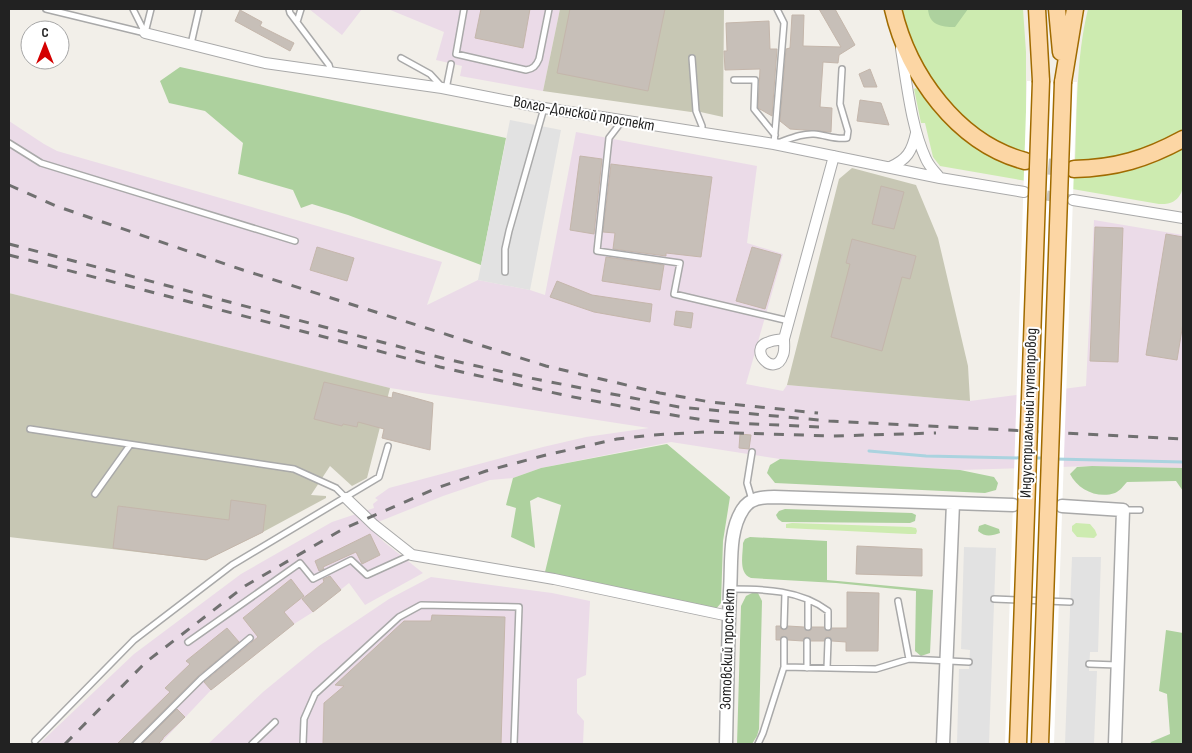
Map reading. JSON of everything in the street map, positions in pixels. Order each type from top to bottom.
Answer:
[{"type":"main road","name":"Индустриальный путепровод","points":[[1018,744],[1041,81],[1037,9]]},
{"type":"main road","points":[[1057,9],[1063,82]]},
{"type":"main road","points":[[1063,82],[1076,9]]},
{"type":"main road","points":[[894,15],[920,74],[945,110],[978,139],[997,150],[1025,161]]},
{"type":"main road","name":"Индустриальный путепровод","points":[[1040,744],[1063,82]]},
{"type":"main road","points":[[1074,169],[1119,165],[1148,156],[1183,139]]},
{"type":"street","points":[[894,15],[916,132],[925,158],[940,178]]},
{"type":"street","name":"Волго-Донской проспект","points":[[145,33],[265,63],[444,88],[622,122],[702,133],[775,140],[834,156],[940,178],[1024,192]]},
{"type":"street","points":[[890,167],[908,156],[914,146],[916,132]]},
{"type":"street","points":[[784,340],[834,156]]},
{"type":"street","points":[[1073,200],[1183,218]]},
{"type":"street","points":[[752,501],[774,497],[1013,505]]},
{"type":"street","points":[[346,498],[412,555],[554,579],[729,616]]},
{"type":"street","name":"Зотовский проспект","points":[[726,744],[732,553],[738,517],[744,506],[752,501]]},
{"type":"street","points":[[943,744],[953,503]]},
{"type":"street","points":[[1062,506],[1123,510],[1115,744]]},
{"type":"lane","points":[[46,9],[145,33]]},
{"type":"lane","points":[[133,9],[145,33]]},
{"type":"lane","points":[[145,33],[152,9]]},
{"type":"lane","points":[[190,45],[199,9]]},
{"type":"lane","points":[[289,9],[290,13],[330,65],[331,72]]},
{"type":"lane","points":[[297,22],[301,9]]},
{"type":"lane","points":[[464,9],[456,54],[526,70],[536,65],[539,59],[549,9]]},
{"type":"lane","points":[[775,140],[784,23],[777,9]]},
{"type":"lane","points":[[401,58],[430,74],[444,88],[451,64]]},
{"type":"lane","points":[[692,58],[696,111],[702,126],[702,133]]},
{"type":"lane","points":[[775,140],[813,134],[841,139],[847,138],[848,131],[840,104],[842,69]]},
{"type":"lane","points":[[734,80],[755,80],[754,109],[775,140]]},
{"type":"lane","points":[[505,272],[505,249],[509,231],[544,108]]},
{"type":"lane","points":[[622,122],[609,138],[597,252],[680,263],[674,294],[790,322]]},
{"type":"lane","points":[[9,143],[41,163],[295,241]]},
{"type":"lane","points":[[30,429],[294,469],[336,488],[346,498]]},
{"type":"lane","points":[[95,494],[130,445]]},
{"type":"lane","points":[[35,741],[141,635],[232,565],[379,477],[388,446]]},
{"type":"lane","points":[[752,452],[748,483],[752,501]]},
{"type":"lane","points":[[1123,510],[1140,510]]},
{"type":"lane","points":[[188,642],[300,563],[313,579],[350,560],[366,575],[412,555]]},
{"type":"lane","points":[[730,588],[785,593],[818,604],[828,611],[828,628]]},
{"type":"lane","points":[[784,626],[785,593]]},
{"type":"lane","points":[[994,599],[1070,602]]},
{"type":"lane","points":[[808,600],[808,627]]},
{"type":"lane","points":[[898,601],[909,659]]},
{"type":"lane","points":[[303,744],[304,719],[315,694],[399,617],[421,605],[519,607],[514,744]]},
{"type":"lane","points":[[136,744],[201,679],[250,638]]},
{"type":"lane","points":[[758,744],[784,667],[784,640]]},
{"type":"lane","points":[[807,668],[808,641]]},
{"type":"lane","points":[[827,668],[828,641]]},
{"type":"lane","points":[[784,667],[876,669],[909,659],[969,662]]},
{"type":"lane","points":[[1089,664],[1118,665]]},
{"type":"lane","points":[[252,744],[275,722]]},
{"type":"shaded area","points":[[309,9],[362,9],[342,35]]},
{"type":"shaded area","points":[[388,9],[560,9],[543,91],[460,76],[462,66],[436,60],[444,32]]},
{"type":"shaded area","points":[[560,9],[724,9],[723,117],[696,111],[691,112],[543,91]]},
{"type":"shaded area","points":[[510,120],[561,130],[530,290],[478,280]]},
{"type":"shaded area","points":[[9,121],[57,151],[442,262],[427,305],[478,280],[530,290],[545,295],[576,132],[757,166],[747,243],[783,254],[746,384],[783,391],[787,385],[970,401],[1086,386],[1094,220],[1183,235],[1183,468],[1092,466],[960,470],[780,459],[671,442],[541,468],[513,478],[490,480],[443,496],[368,526],[384,542],[423,573],[365,605],[349,583],[211,690],[160,744],[39,744],[134,654],[241,574],[332,522],[374,508],[373,504],[378,500],[375,498],[389,488],[586,437],[649,428],[390,388],[9,293]]},
{"type":"shaded area","points":[[852,168],[916,185],[938,238],[968,366],[970,401],[787,385],[839,179]]},
{"type":"shaded area","points":[[9,293],[390,388],[367,478],[352,486],[330,466],[311,495],[326,496],[326,498],[206,560],[9,537]]},
{"type":"shaded area","points":[[964,547],[996,548],[989,744],[957,744],[959,669],[969,669],[970,650],[961,649]]},
{"type":"shaded area","points":[[1072,557],[1101,557],[1098,652],[1090,652],[1089,671],[1097,671],[1094,744],[1065,744]]},
{"type":"shaded area","points":[[431,577],[552,593],[590,601],[586,675],[577,679],[577,713],[584,721],[583,744],[208,744],[263,692],[319,646],[389,599]]},
{"type":"green space","points":[[899,9],[1023,9],[1026,52],[1026,154],[1000,143],[981,132],[950,106],[915,54]]},
{"type":"green space","points":[[928,9],[968,9],[955,27],[933,22]]},
{"type":"green space","points":[[1088,9],[1183,9],[1183,130],[1158,145],[1132,154],[1075,162],[1079,65]]},
{"type":"green space","points":[[180,67],[506,138],[481,265],[348,215],[312,204],[301,208],[293,190],[238,174],[243,143],[205,111],[169,103],[160,81]]},
{"type":"green space","points":[[916,88],[939,116],[974,145],[1068,176],[1090,177],[1136,169],[1159,161],[1183,148],[1184,176],[1181,193],[1177,199],[1170,203],[1159,204],[940,166],[933,157],[925,123],[921,123],[914,89]]},
{"type":"green space","points":[[667,444],[730,497],[723,541],[721,603],[715,610],[545,572],[561,505],[538,497],[530,501],[535,548],[511,537],[516,508],[506,505],[513,478],[541,468]]},
{"type":"green space","points":[[780,459],[960,470],[994,477],[998,483],[996,490],[985,493],[775,483],[767,473],[770,465]]},
{"type":"green space","points":[[1077,467],[1183,468],[1183,491],[1176,481],[1127,482],[1115,493],[1109,495],[1095,494],[1078,485],[1070,474]]},
{"type":"green space","points":[[785,509],[912,513],[916,515],[915,521],[910,523],[782,522],[776,515],[779,511]]},
{"type":"green space","points":[[1076,523],[1090,524],[1097,535],[1094,538],[1077,537],[1072,531],[1072,526]]},
{"type":"green space","points":[[786,524],[911,527],[916,528],[917,531],[916,534],[909,534],[786,528]]},
{"type":"green space","points":[[985,524],[999,529],[1000,533],[988,535],[978,531],[979,526]]},
{"type":"green space","points":[[750,537],[827,541],[827,580],[933,590],[930,653],[921,656],[915,651],[916,591],[836,583],[751,578],[744,572],[742,563],[743,543],[745,539]]},
{"type":"green space","points":[[754,592],[758,593],[762,601],[759,729],[752,744],[737,744],[741,606],[746,596]]},
{"type":"green space","points":[[1166,630],[1183,633],[1183,744],[1150,744],[1170,734],[1167,694],[1159,691]]},
{"type":"pier","points":[[1027,81],[1077,82],[1054,744],[1005,744]]},
{"type":"building","points":[[481,9],[530,9],[523,48],[475,38]]},
{"type":"building","points":[[570,9],[665,9],[648,91],[557,73]]},
{"type":"building","points":[[819,9],[835,9],[855,45],[839,55],[838,63],[823,62],[820,107],[832,108],[831,132],[790,129],[780,121],[786,49],[790,48],[792,15],[804,15],[803,46],[841,47]]},
{"type":"building","points":[[240,10],[262,22],[260,26],[294,43],[290,51],[235,21]]},
{"type":"building","points":[[769,21],[770,49],[777,49],[772,116],[758,108],[760,69],[725,70],[724,51],[727,51],[726,23]]},
{"type":"building","points":[[870,69],[877,87],[864,87],[859,74]]},
{"type":"building","points":[[860,100],[881,103],[889,125],[857,121]]},
{"type":"building","points":[[580,156],[602,159],[594,234],[570,230]]},
{"type":"building","points":[[611,164],[712,177],[701,257],[666,253],[666,256],[613,249],[615,233],[603,232]]},
{"type":"building","points":[[881,186],[904,192],[894,229],[872,224]]},
{"type":"building","points":[[1095,227],[1123,228],[1118,362],[1090,361]]},
{"type":"building","points":[[1166,234],[1183,237],[1183,323],[1177,360],[1146,355]]},
{"type":"building","points":[[852,239],[916,256],[910,279],[902,277],[882,351],[831,337],[850,264],[846,263]]},
{"type":"building","points":[[317,247],[354,258],[347,281],[310,270]]},
{"type":"building","points":[[752,247],[781,255],[765,309],[736,301]]},
{"type":"building","points":[[606,257],[664,265],[660,290],[602,281]]},
{"type":"building","points":[[557,281],[592,295],[652,304],[650,322],[594,312],[550,297]]},
{"type":"building","points":[[676,311],[693,313],[691,328],[674,325]]},
{"type":"building","points":[[324,382],[392,398],[393,392],[433,403],[430,450],[382,438],[384,429],[358,422],[357,427],[343,424],[342,426],[314,419]]},
{"type":"building","points":[[740,434],[751,435],[749,449],[739,448]]},
{"type":"building","points":[[231,500],[266,505],[263,532],[206,560],[113,548],[118,506],[229,520]]},
{"type":"building","points":[[370,534],[380,555],[362,564],[356,552],[323,567],[324,569],[319,571],[315,561]]},
{"type":"building","points":[[857,546],[922,549],[922,576],[856,574]]},
{"type":"building","points":[[330,576],[341,590],[313,612],[302,599],[324,582],[323,579]]},
{"type":"building","points":[[291,579],[304,596],[284,612],[294,624],[211,690],[204,682],[258,637],[243,618]]},
{"type":"building","points":[[847,592],[879,593],[878,651],[846,651],[846,642],[832,641],[829,637],[826,637],[824,641],[811,641],[807,637],[803,641],[788,640],[784,636],[780,640],[776,640],[776,626],[780,626],[784,630],[788,626],[804,627],[808,631],[812,627],[824,627],[828,631],[832,628],[847,628]]},
{"type":"building","points":[[432,615],[505,617],[501,744],[323,744],[324,703],[344,686],[335,685],[404,621],[431,621]]},
{"type":"building","points":[[227,628],[239,642],[198,676],[132,744],[117,744],[170,692],[165,688],[190,664],[186,661]]},
{"type":"building","points":[[177,709],[185,717],[158,744],[142,744]]},
{"type":"waterway","points":[[869,451],[926,456],[1023,458]]},
{"type":"waterway","points":[[1032,458],[1046,458]]},
{"type":"waterway","points":[[1055,459],[1183,462]]},
{"type":"tunnel","points":[[1025,161],[1042,166],[1074,169]]},
{"type":"tunnel","points":[[1032,193],[1073,200]]},
{"type":"railway","points":[[9,185],[56,206],[243,270],[546,366],[660,393],[710,402],[818,413]]},
{"type":"railway","points":[[9,244],[446,359],[530,378],[679,407],[829,421],[1183,439]]},
{"type":"railway","points":[[9,255],[440,367],[568,396],[704,420],[819,427]]},
{"type":"railway","points":[[65,744],[146,662],[245,586],[343,529],[437,488],[486,471],[546,455],[617,439],[652,435],[705,432],[833,436],[936,433]]}]
